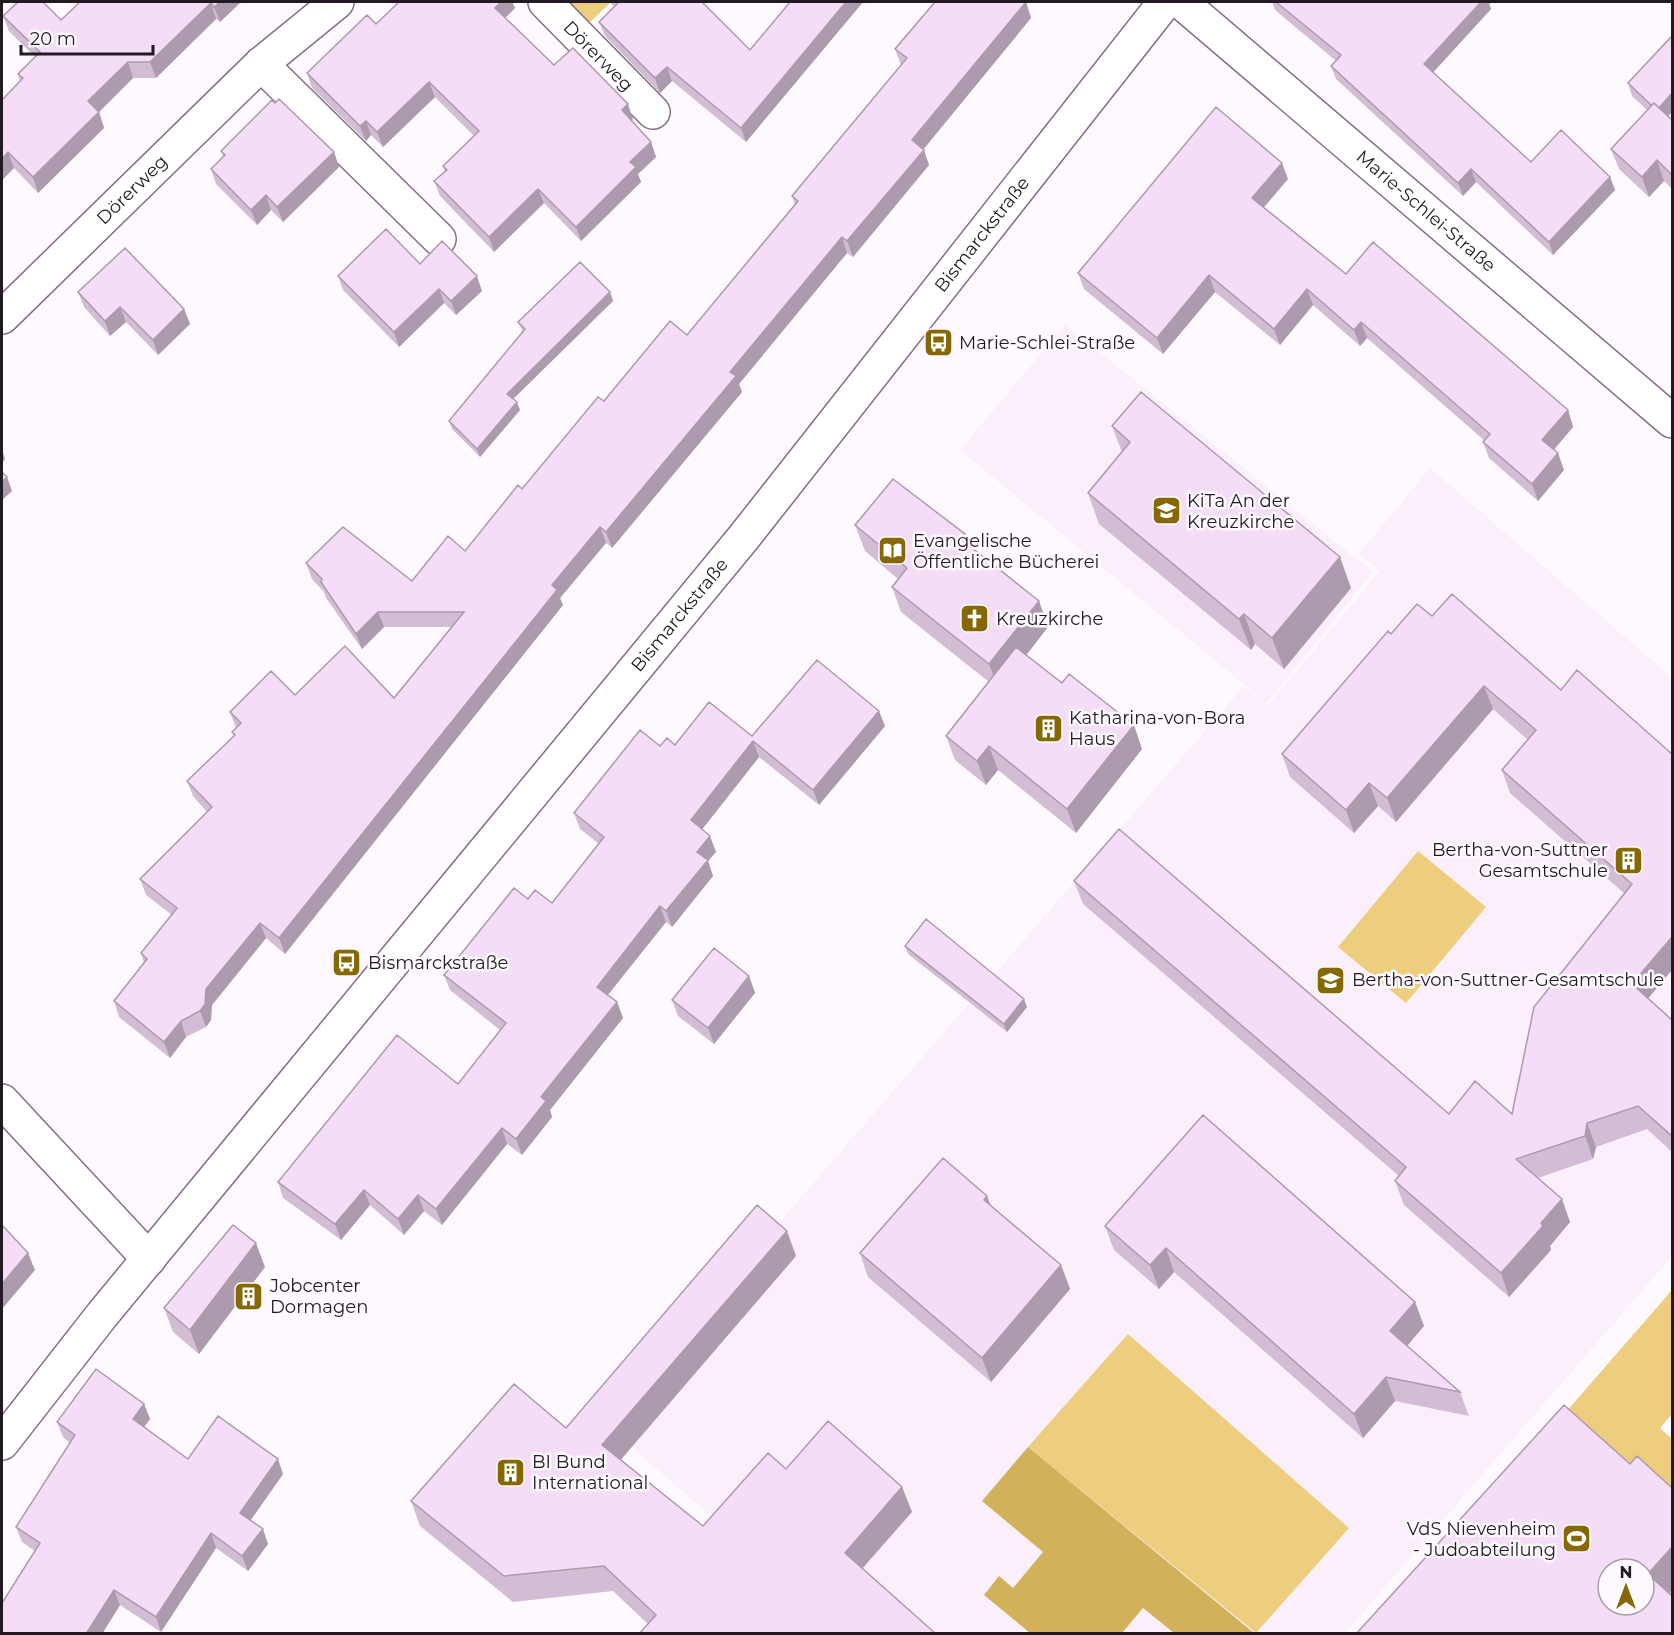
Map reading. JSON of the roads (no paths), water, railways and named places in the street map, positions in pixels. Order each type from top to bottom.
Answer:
[{"type":"street","name":"Dörerweg","points":[[2,317],[261,64],[337,2]]},
{"type":"street","name":"Dörerweg","points":[[546,2],[653,112]]},
{"type":"street","name":"Bismarckstraße","points":[[2,1443],[148,1259],[744,537],[1165,2]]},
{"type":"street","name":"Marie-Schlei-Straße","points":[[1180,2],[1672,421]]},
{"type":"street","points":[[261,64],[439,239]]},
{"type":"street","points":[[2,1101],[148,1259]]},
{"type":"place","name":"Marie-Schlei-Straße","points":[[938,343]]},
{"type":"place","name":"KiTa An der Kreuzkirche","points":[[1166,511]]},
{"type":"place","name":"Evangelische Öffentliche Bücherei","points":[[892,551]]},
{"type":"place","name":"Kreuzkirche","points":[[975,619]]},
{"type":"place","name":"Katharina-von-Bora Haus","points":[[1048,728]]},
{"type":"place","name":"Bertha-von-Suttner Gesamtschule","points":[[1629,860]]},
{"type":"place","name":"Bismarckstraße","points":[[347,963]]},
{"type":"place","name":"Bertha-von-Suttner-Gesamtschule","points":[[1331,980]]},
{"type":"place","name":"Jobcenter Dormagen","points":[[249,1296]]},
{"type":"place","name":"BI Bund International","points":[[511,1472]]},
{"type":"place","name":"VdS Nievenheim - Judoabteilung","points":[[1577,1539]]}]
